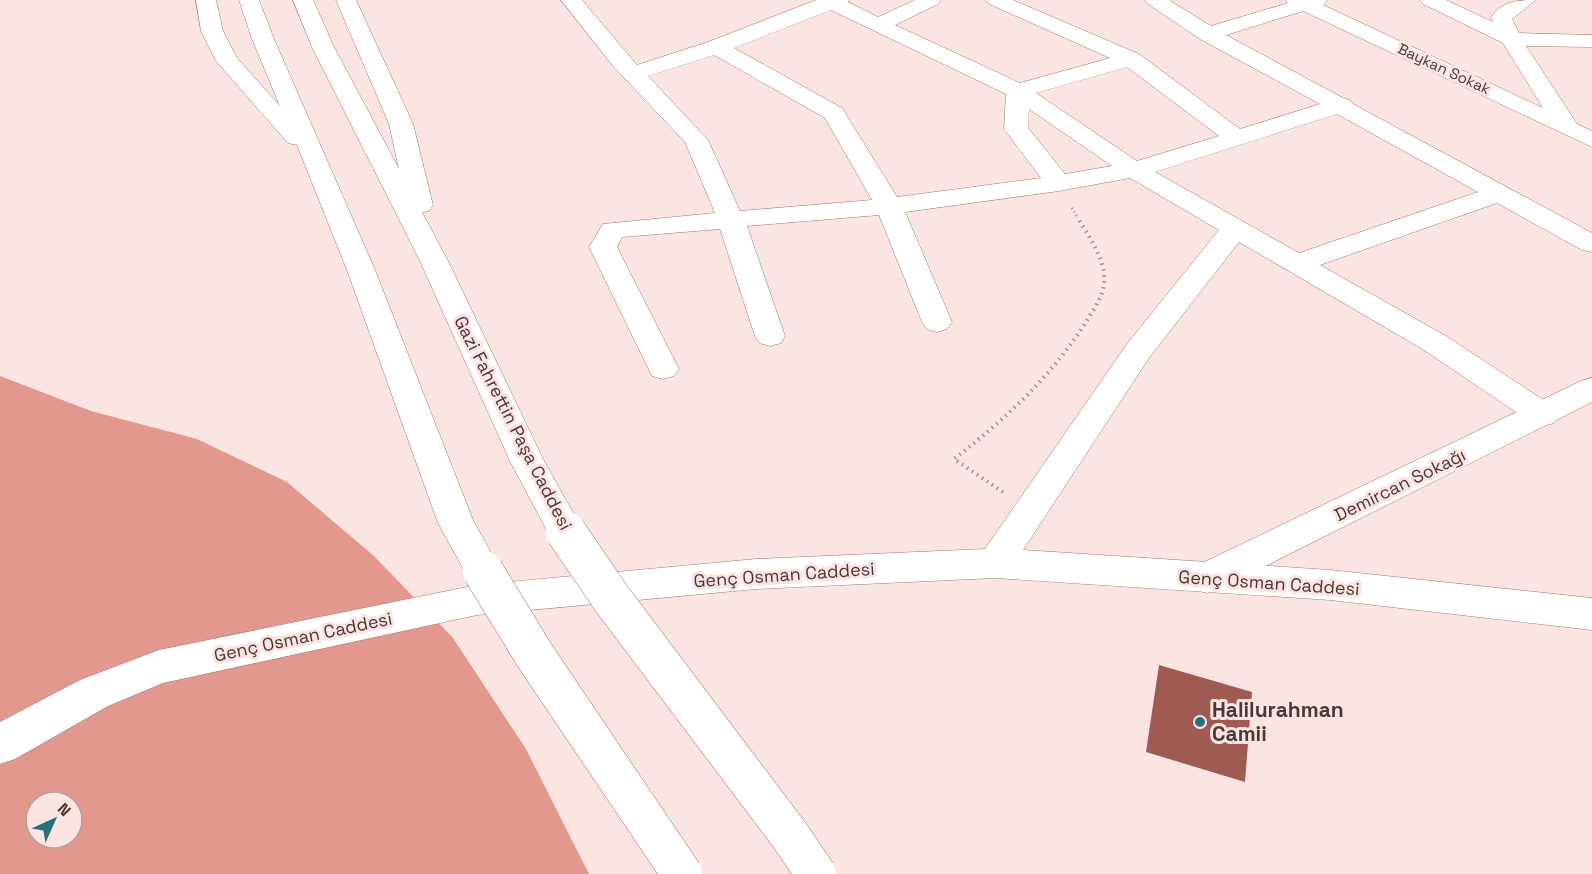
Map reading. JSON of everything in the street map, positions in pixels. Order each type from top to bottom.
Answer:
[{"type":"main road","points":[[206,0],[212,31],[227,61],[316,160]]},
{"type":"main road","points":[[249,0],[262,39],[316,160],[383,327],[456,523],[535,656],[609,762],[682,874]]},
{"type":"main road","name":"Gazi Fahrettin Paşa Caddesi","points":[[303,0],[323,47],[433,260],[498,402],[566,532],[611,598],[791,837],[816,874]]},
{"type":"main road","points":[[346,0],[401,124],[433,260]]},
{"type":"main road","points":[[571,0],[633,73],[696,140],[731,220],[770,336]]},
{"type":"main road","points":[[878,25],[931,0]]},
{"type":"main road","points":[[996,0],[1131,59],[1237,138]]},
{"type":"main road","points":[[1155,0],[1208,34],[1342,105],[1592,244]]},
{"type":"main road","points":[[1430,0],[1511,39],[1592,41]]},
{"type":"main road","points":[[1526,0],[1501,17],[1511,39],[1567,127]]},
{"type":"main road","points":[[633,73],[716,47],[832,1],[1018,91],[1134,170],[1435,343],[1543,415]]},
{"type":"main road","points":[[1208,34],[1306,1]]},
{"type":"main road","name":"Baykan Sokak","points":[[1306,1],[1592,140]]},
{"type":"main road","points":[[716,47],[834,113],[889,206],[937,322]]},
{"type":"main road","points":[[1018,91],[1131,59]]},
{"type":"main road","points":[[1018,91],[1016,129],[1059,183]]},
{"type":"main road","points":[[663,369],[603,247],[612,230],[889,206],[1059,183],[1134,170],[1342,105]]},
{"type":"main road","points":[[1297,263],[1500,193]]},
{"type":"main road","points":[[995,563],[1138,351],[1236,227]]},
{"type":"main road","name":"Demircan Sokağı","points":[[1207,578],[1592,389]]},
{"type":"main road","name":"Genç Osman Caddesi","points":[[0,745],[94,693],[159,667],[477,600],[756,574],[995,563],[1330,585],[1592,614]]},
{"type":"path","points":[[1031,511],[954,459],[1015,409],[1072,341],[1101,299],[1104,281],[1100,262],[1059,183]]},
{"type":"shaded area","points":[[0,376],[91,411],[197,439],[287,482],[374,556],[453,638],[526,749],[589,874],[0,874]]},
{"type":"building","name":"Halilurahman Camii","points":[[1159,665],[1252,692],[1245,782],[1146,752]]},
{"type":"place","name":"Halilurahman Camii","points":[[1200,722]]}]
